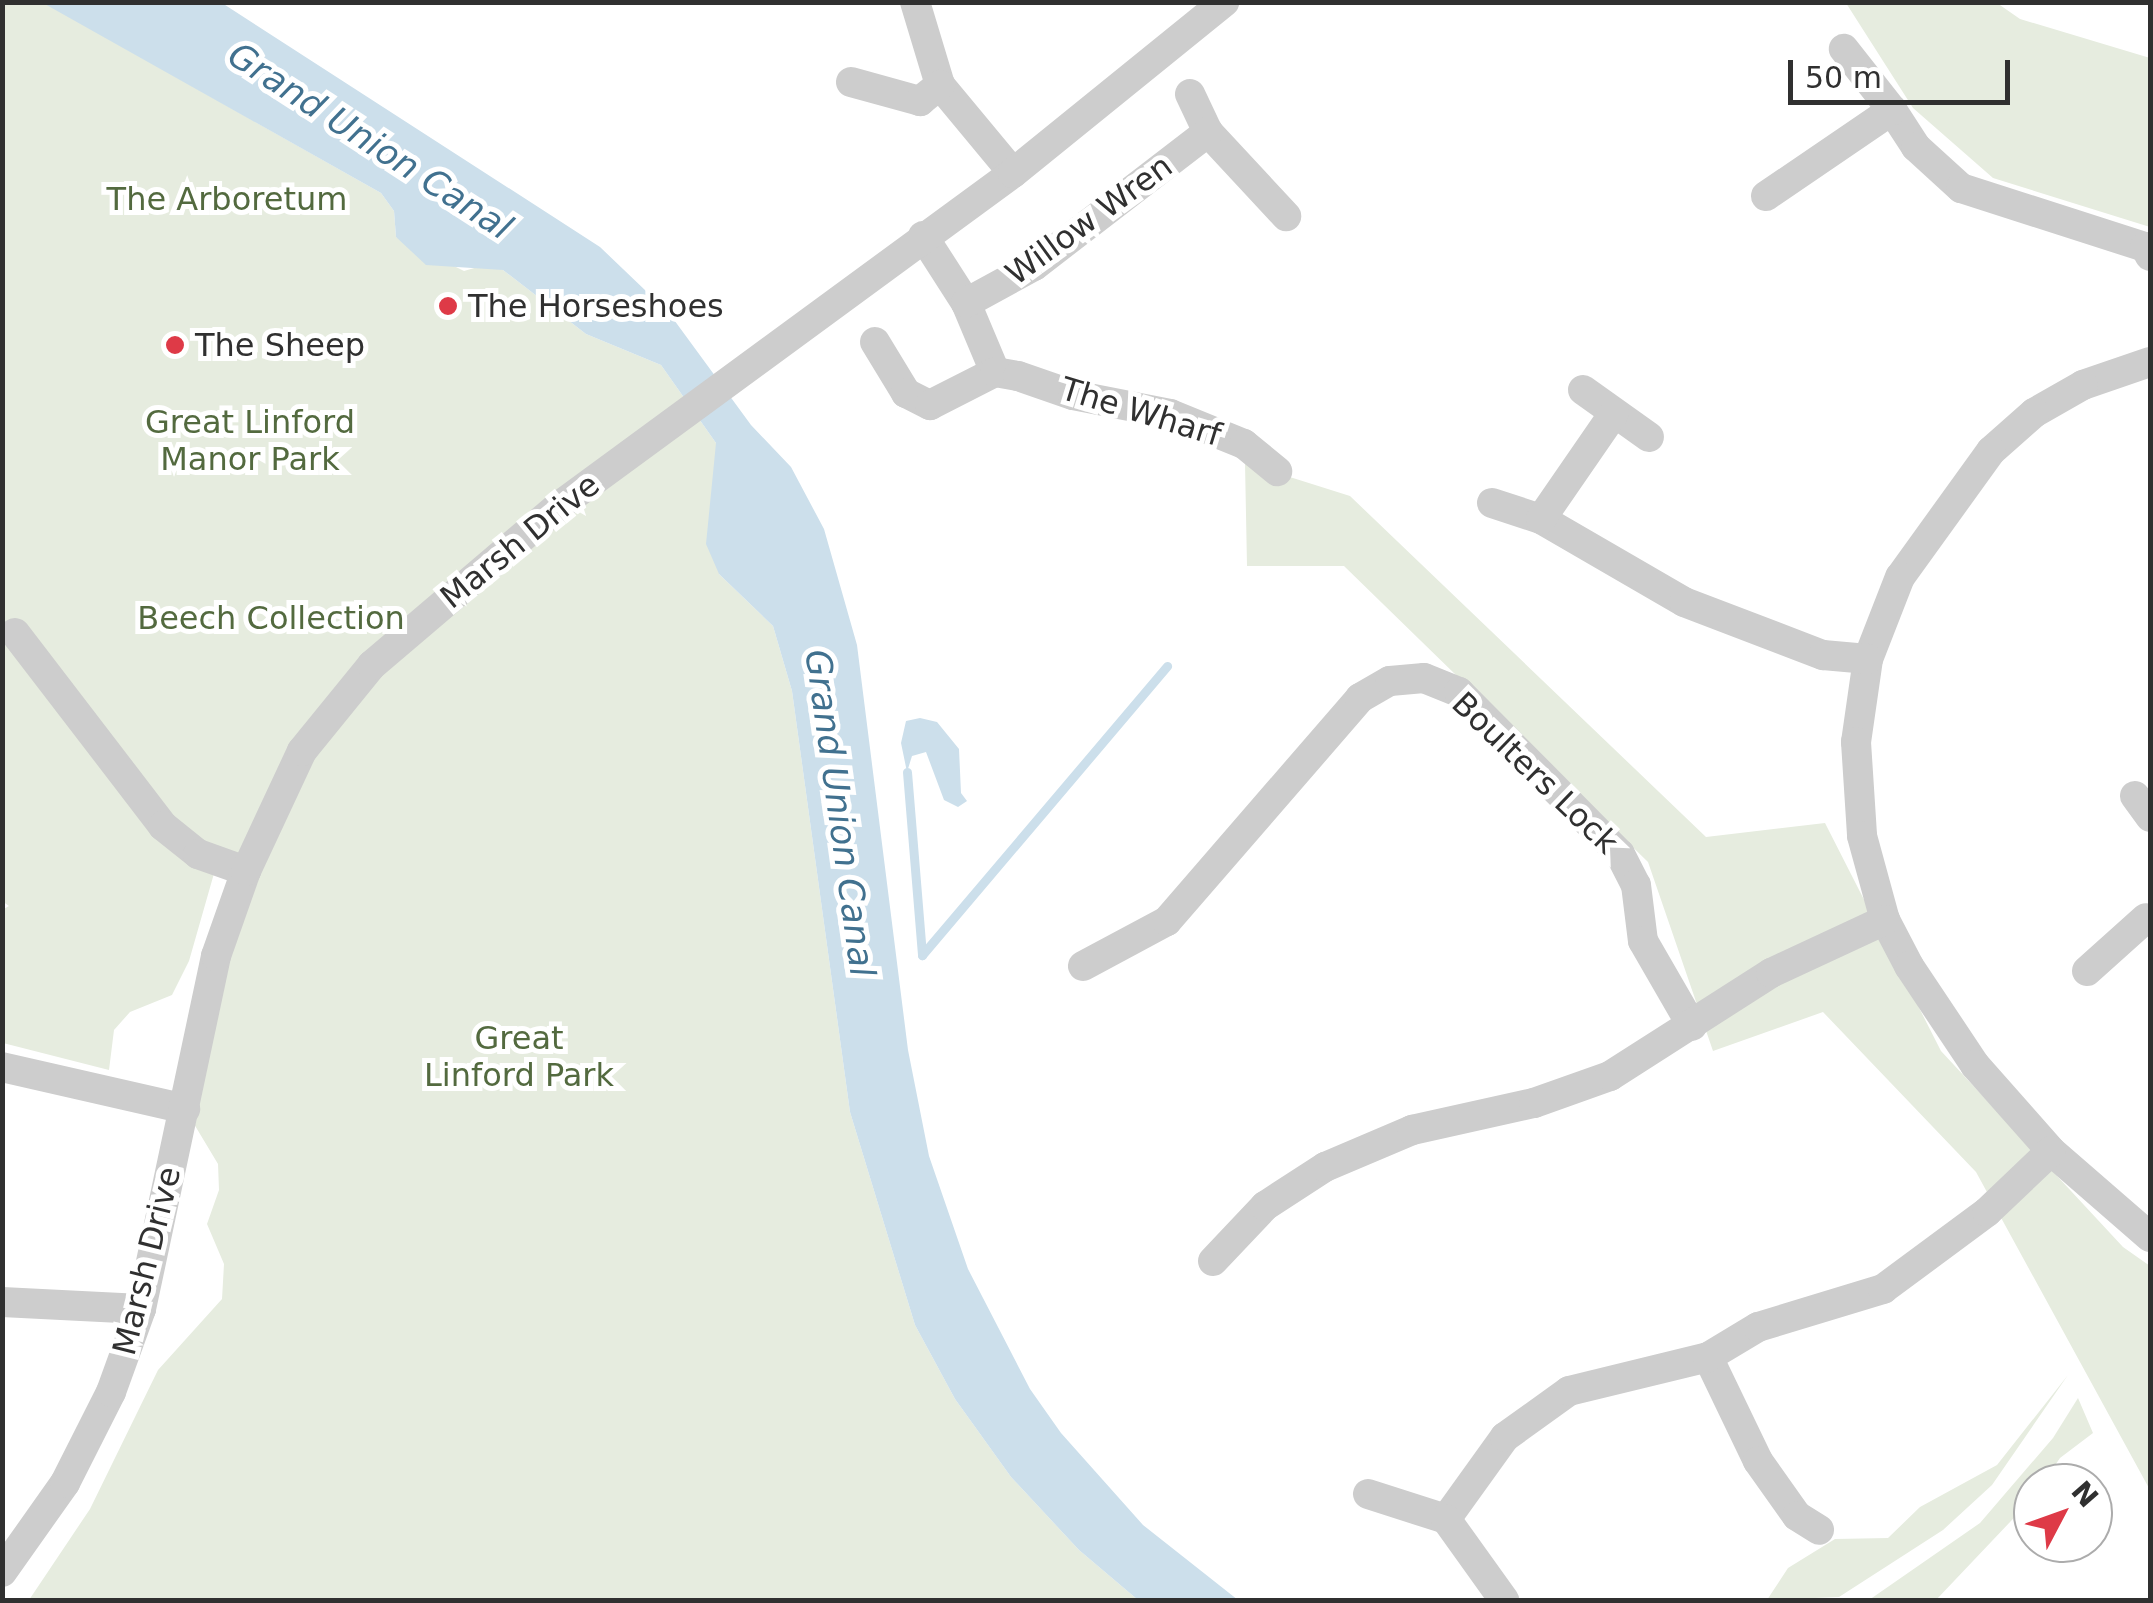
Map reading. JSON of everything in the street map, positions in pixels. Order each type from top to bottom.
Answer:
[{"type":"street","points":[[915,2],[940,85],[1013,173]]},
{"type":"street","name":"Marsh Drive","points":[[2,1572],[64,1483],[111,1392],[142,1309],[216,956],[246,871],[302,751],[372,665],[683,411],[1013,173],[1224,2]]},
{"type":"street","points":[[1844,49],[1916,147],[1962,188],[2145,247],[2150,256]]},
{"type":"street","points":[[851,82],[920,101],[940,85]]},
{"type":"street","points":[[1190,94],[1208,132],[1286,216]]},
{"type":"street","points":[[1766,196],[1892,110]]},
{"type":"street","name":"Willow Wren","points":[[966,303],[1034,266],[1208,132]]},
{"type":"street","points":[[875,342],[906,393],[930,405],[995,372],[966,303],[923,236]]},
{"type":"street","points":[[2150,362],[2084,385],[2034,413],[1991,451],[1900,577],[1868,659],[1856,742],[1862,836],[1886,920],[1975,1065],[2051,1152],[2150,1237]]},
{"type":"street","name":"The Wharf","points":[[995,372],[1170,414],[1244,444],[1278,471]]},
{"type":"street","points":[[1583,390],[1649,438]]},
{"type":"street","points":[[1542,519],[1614,412]]},
{"type":"street","points":[[1492,503],[1542,519],[1684,602],[1823,655],[1868,659]]},
{"type":"street","points":[[16,633],[163,826],[198,854],[246,871]]},
{"type":"street","name":"Boulters Lock","points":[[1084,966],[1167,922],[1360,698],[1390,682],[1424,678],[1459,692],[1620,854],[1636,885],[1643,940],[1692,1026]]},
{"type":"street","points":[[2087,971],[2149,915]]},
{"type":"street","points":[[1214,1261],[1265,1206],[1325,1166],[1412,1130],[1534,1103],[1610,1076],[1771,973],[1886,920]]},
{"type":"street","points":[[2,1068],[185,1109]]},
{"type":"street","points":[[1446,1519],[1504,1437],[1569,1391],[1708,1358],[1758,1327],[1883,1290],[1987,1212],[2051,1152]]},
{"type":"street","points":[[2,1302],[142,1309]]},
{"type":"street","points":[[1708,1358],[1758,1461],[1798,1516],[1819,1530]]},
{"type":"street","points":[[1368,1494],[1446,1519],[1470,1547],[1504,1600]]},
{"type":"green space","points":[[43,2],[381,193],[394,211],[396,237],[464,271],[488,264],[503,270],[586,334],[661,365],[716,443],[719,574],[773,626],[792,691],[850,1112],[915,1325],[955,1399],[1011,1477],[1079,1550],[1138,1600],[29,1600],[90,1509],[158,1370],[222,1299],[224,1264],[207,1224],[219,1190],[218,1164],[185,1109],[246,871],[217,863],[189,961],[172,995],[130,1012],[114,1030],[109,1070],[3,1043],[2,910],[9,906],[2,901],[2,3]]},
{"type":"green space","points":[[1846,3],[1997,3],[2020,19],[2150,58],[2150,227],[1993,178],[1913,108]]},
{"type":"green space","points":[[1245,463],[1350,496],[1706,837],[1825,823],[1941,1051],[2123,1247],[2150,1266],[2150,1490],[1976,1172],[1823,1012],[1713,1051],[1648,862],[1344,566],[1247,566]]},
{"type":"green space","points":[[2068,1375],[1992,1485],[1943,1530],[1839,1597],[1767,1600],[1788,1568],[1835,1539],[1888,1538],[1920,1507],[1997,1465]]},
{"type":"green space","points":[[2078,1398],[2093,1433],[2057,1463],[2032,1463]]},
{"type":"green space","points":[[2013,1485],[2013,1519],[1936,1600],[1869,1600],[1980,1523]]},
{"type":"water","name":"Grand Union Canal","points":[[43,3],[222,3],[600,247],[669,313],[751,425],[791,467],[824,529],[857,645],[908,1050],[929,1156],[968,1269],[1030,1389],[1061,1433],[1143,1525],[1238,1600],[1138,1600],[1079,1550],[1011,1477],[955,1399],[915,1325],[850,1112],[792,691],[773,626],[719,574],[706,544],[716,443],[661,365],[586,334],[503,270],[426,265],[396,237],[394,211],[381,193]]},
{"type":"water","points":[[920,718],[937,722],[959,749],[961,793],[967,801],[958,807],[944,800],[926,752],[912,756],[907,772],[901,743],[906,721]]},
{"type":"waterway","points":[[907,772],[922,955],[1167,666]]},
{"type":"place","name":"The Horseshoes","points":[[448,306]]},
{"type":"place","name":"The Sheep","points":[[175,345]]},
{"type":"park label","name":"The Arboretum","points":[[227,199]]},
{"type":"park label","name":"Great Linford Manor Park","points":[[250,442]]},
{"type":"park label","name":"Beech Collection","points":[[271,618]]},
{"type":"park label","name":"Great Linford Park","points":[[519,1058]]}]
